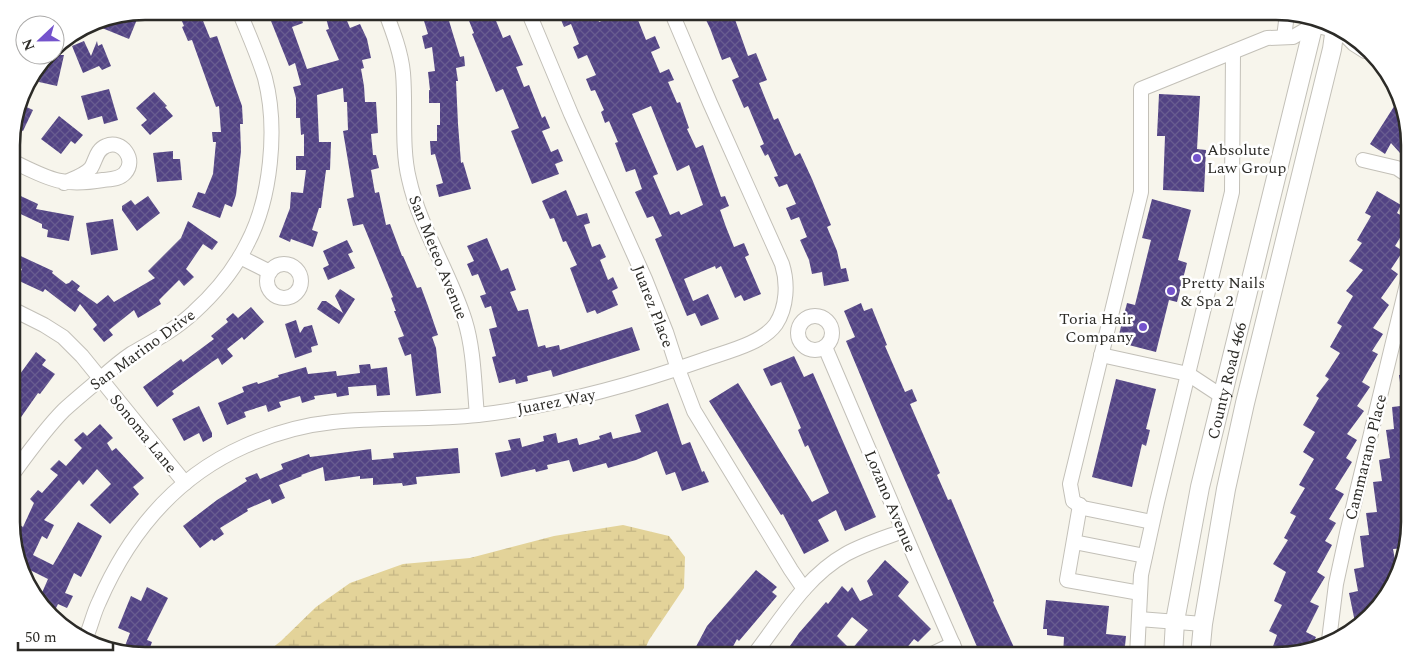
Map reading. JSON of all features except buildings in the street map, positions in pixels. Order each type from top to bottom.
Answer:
[{"type":"main road","name":"County Road 466","points":[[1174,647],[1175,621],[1200,487],[1314,26]]},
{"type":"main road","name":"County Road 466","points":[[1201,647],[1226,489],[1245,403],[1332,49],[1339,37]]},
{"type":"street","name":"San Marino Drive","points":[[20,463],[63,411],[131,354],[155,342],[193,313],[214,293],[248,243],[264,197],[270,163],[272,127],[265,78],[242,20]]},
{"type":"street","name":"San Meteo Avenue","points":[[388,20],[398,46],[403,72],[408,178],[421,218],[458,300],[465,322],[469,341],[477,415]]},
{"type":"street","name":"Juarez Place","points":[[532,20],[571,114],[645,279],[694,410],[705,432],[804,589]]},
{"type":"street","name":"Juarez Way","points":[[88,633],[98,604],[118,562],[140,528],[185,483],[245,446],[303,428],[332,422],[477,415],[536,407],[585,396],[643,381],[760,339],[776,324],[786,294],[786,277],[782,264],[675,20]]},
{"type":"street","points":[[1284,38],[1286,21]]},
{"type":"street","points":[[1152,522],[1083,508],[1074,500],[1070,484],[1141,192],[1141,89],[1267,38],[1293,37],[1310,25]]},
{"type":"street","points":[[1137,647],[1141,575],[1152,522],[1232,192],[1233,52]]},
{"type":"street","points":[[1363,160],[1396,168],[1401,171]]},
{"type":"street","points":[[20,166],[46,178],[64,183]]},
{"type":"street","points":[[240,257],[270,272]]},
{"type":"street","name":"Cammarano Place","points":[[1330,635],[1336,584],[1346,533],[1401,309]]},
{"type":"street","name":"Sonoma Lane","points":[[20,313],[62,337],[82,356],[185,483]]},
{"type":"street","name":"Lozano Avenue","points":[[825,347],[955,647]]},
{"type":"street","points":[[1101,355],[1188,374],[1223,397]]},
{"type":"street","points":[[1080,505],[1067,580],[1140,593]]},
{"type":"street","points":[[760,647],[817,575],[847,554],[903,531]]},
{"type":"street","points":[[1074,542],[1145,556]]},
{"type":"street","points":[[1138,619],[1203,624]]},
{"type":"green space","points":[[623,525],[669,536],[685,557],[684,588],[646,647],[273,647],[316,607],[350,583],[403,564],[470,558],[554,536]]},
{"type":"place","name":"Absolute Law Group","points":[[1197,158]]},
{"type":"place","name":"Pretty Nails & Spa 2","points":[[1171,291]]},
{"type":"place","name":"Toria Hair Company","points":[[1143,327]]}]
